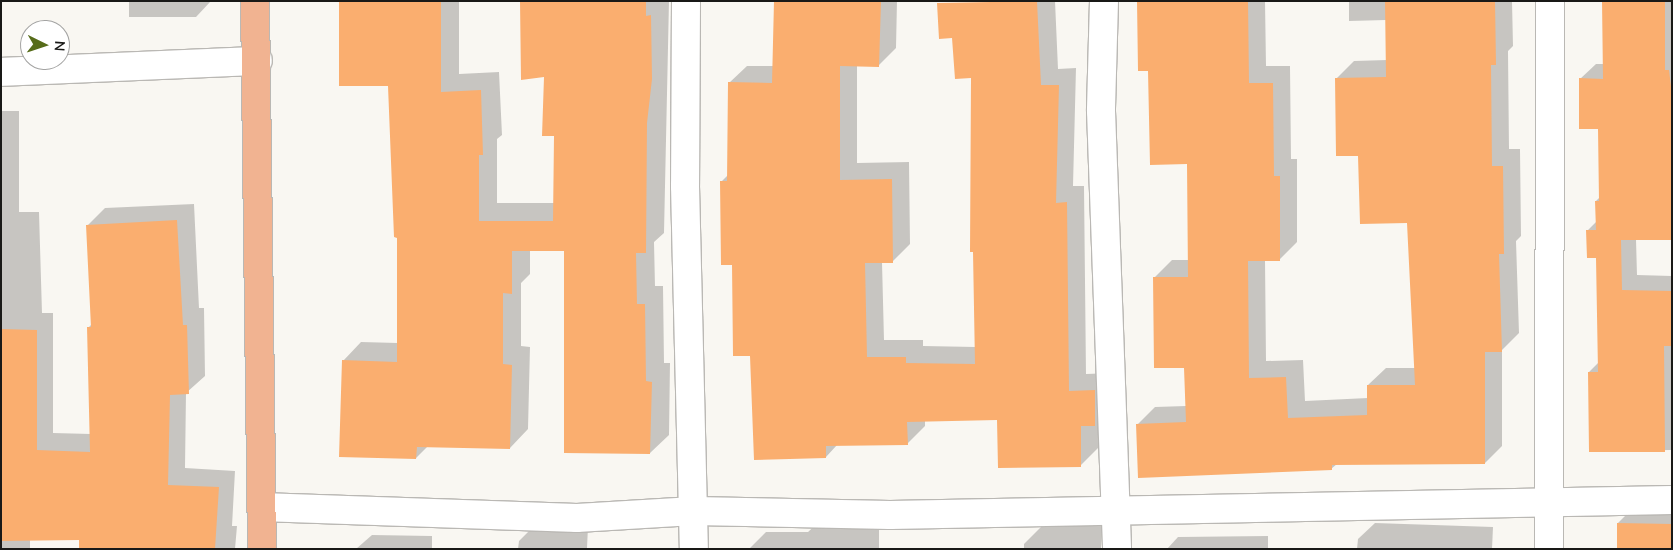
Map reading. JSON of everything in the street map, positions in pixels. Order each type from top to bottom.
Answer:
[{"type":"main road","points":[[255,1],[258,61],[262,549]]},
{"type":"street","points":[[686,1],[685,186],[694,549]]},
{"type":"street","points":[[1104,1],[1101,112],[1117,549]]},
{"type":"street","points":[[1549,549],[1552,501],[1550,1]]},
{"type":"street","points":[[1,72],[258,61]]},
{"type":"street","points":[[261,507],[577,518],[694,511],[890,515],[1672,500]]},
{"type":"building","points":[[339,1],[441,1],[441,92],[481,90],[483,155],[479,155],[479,221],[553,221],[554,136],[542,136],[544,77],[521,80],[520,1],[646,1],[646,16],[651,15],[652,79],[647,123],[646,253],[636,253],[637,304],[645,304],[646,381],[652,382],[650,454],[564,453],[564,251],[512,251],[512,294],[503,293],[503,364],[512,365],[510,449],[417,447],[416,459],[339,457],[342,360],[397,362],[397,238],[394,237],[388,86],[339,86]]},
{"type":"building","points":[[774,1],[881,1],[879,67],[840,66],[840,180],[892,179],[893,263],[865,263],[867,357],[906,357],[906,363],[975,364],[973,252],[970,252],[971,78],[955,79],[952,38],[939,39],[937,3],[1037,1],[1041,85],[1059,85],[1056,203],[1067,202],[1069,391],[1095,390],[1095,426],[1081,426],[1081,467],[998,468],[997,420],[907,422],[908,445],[826,446],[826,458],[754,460],[750,356],[733,356],[732,265],[721,265],[720,181],[727,181],[728,82],[772,83]]},
{"type":"building","points":[[1137,1],[1248,1],[1249,83],[1273,83],[1274,176],[1280,176],[1280,261],[1248,261],[1249,378],[1286,377],[1288,418],[1367,415],[1367,385],[1415,385],[1407,223],[1360,224],[1358,156],[1336,156],[1335,78],[1386,77],[1385,1],[1495,1],[1496,65],[1491,65],[1492,166],[1503,166],[1504,254],[1499,254],[1502,352],[1485,352],[1485,464],[1332,465],[1332,470],[1138,478],[1136,424],[1186,422],[1184,368],[1154,368],[1153,277],[1188,277],[1187,164],[1150,165],[1148,71],[1138,71]]},
{"type":"building","points":[[1602,1],[1665,1],[1665,70],[1669,70],[1672,95],[1672,240],[1621,240],[1622,290],[1672,291],[1672,346],[1664,346],[1665,452],[1589,452],[1588,372],[1598,372],[1596,258],[1587,258],[1586,230],[1596,230],[1595,201],[1599,201],[1598,129],[1579,129],[1579,78],[1603,79]]},
{"type":"building","points":[[177,220],[183,325],[187,325],[189,394],[170,395],[168,485],[219,487],[215,549],[79,549],[79,540],[1,541],[1,329],[37,330],[37,450],[90,452],[87,327],[91,327],[86,225]]},
{"type":"building","points":[[1617,523],[1672,524],[1672,549],[1617,549]]}]
